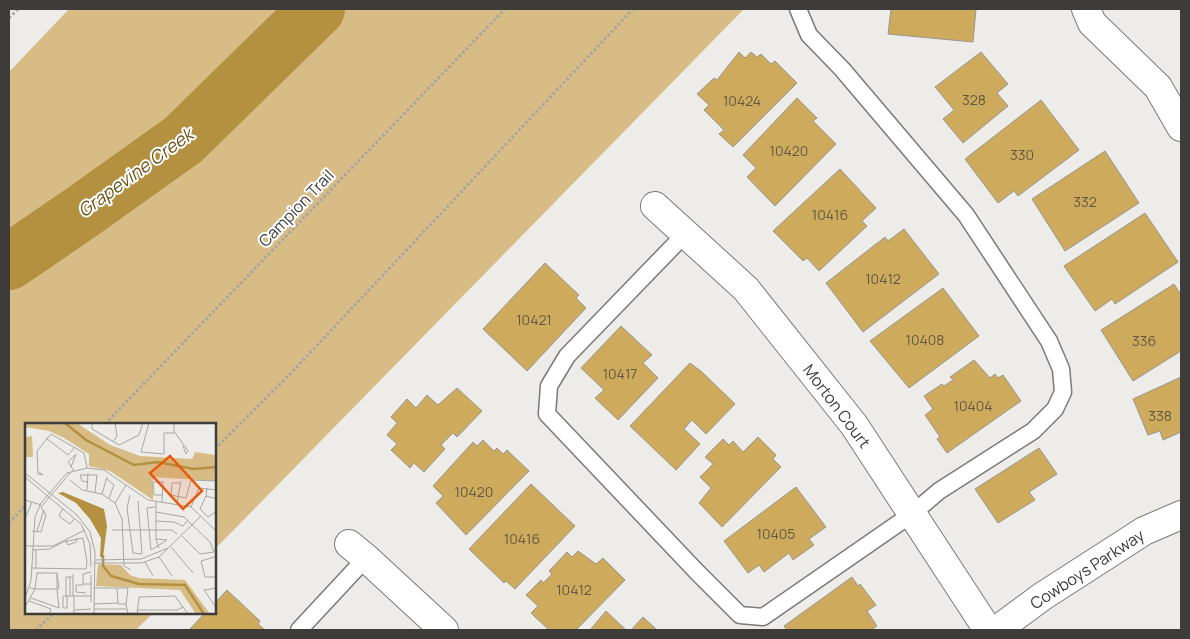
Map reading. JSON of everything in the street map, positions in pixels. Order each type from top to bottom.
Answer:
[{"type":"street","points":[[1086,9],[1092,23],[1158,87],[1181,126]]},
{"type":"street","name":"Morton Court","points":[[655,206],[746,289],[854,425],[988,630]]},
{"type":"street","name":"Cowboys Parkway","points":[[997,630],[1043,596],[1144,531],[1181,515]]},
{"type":"street","points":[[357,551],[444,630]]},
{"type":"lane","points":[[685,234],[567,356],[549,386],[548,414],[740,615],[763,617],[912,514],[939,491],[1033,430],[1055,409],[1063,392],[1061,369],[1049,341],[966,215],[842,69],[809,35],[798,9]]},
{"type":"lane","points":[[299,630],[357,551]]},
{"type":"path","points":[[9,18],[18,9]]},
{"type":"path","name":"Campion Trail","points":[[106,423],[505,9]]},
{"type":"path","points":[[216,448],[291,373],[633,9]]},
{"type":"path","points":[[9,523],[25,506]]},
{"type":"path","points":[[36,630],[53,614]]},
{"type":"shaded area","points":[[69,9],[744,9],[216,548],[216,423],[25,423],[25,614],[152,614],[136,630],[9,630],[9,72]]},
{"type":"building","points":[[891,9],[976,9],[973,42],[888,34]]},
{"type":"building","points":[[739,52],[745,58],[751,52],[757,57],[761,54],[771,64],[775,61],[797,83],[733,147],[719,134],[724,130],[704,110],[709,105],[697,94],[714,78],[717,80]]},
{"type":"building","points":[[981,52],[1008,84],[997,93],[1008,106],[963,143],[943,119],[954,110],[935,87]]},
{"type":"building","points":[[797,98],[817,118],[813,121],[836,144],[775,206],[747,177],[756,168],[743,155]]},
{"type":"building","points":[[1041,100],[1079,150],[1018,196],[1014,191],[998,203],[965,159]]},
{"type":"building","points":[[1105,151],[1139,203],[1065,251],[1032,199]]},
{"type":"building","points":[[840,169],[876,208],[862,221],[867,226],[819,271],[807,258],[803,261],[773,231]]},
{"type":"building","points":[[1145,213],[1178,262],[1115,304],[1112,299],[1095,311],[1064,266]]},
{"type":"building","points":[[904,229],[939,274],[863,332],[826,283],[885,237],[888,241]]},
{"type":"building","points":[[545,263],[579,295],[576,298],[586,308],[527,371],[483,329]]},
{"type":"building","points":[[1174,284],[1181,295],[1181,351],[1133,381],[1101,330]]},
{"type":"building","points":[[943,288],[979,336],[909,388],[870,341]]},
{"type":"building","points":[[621,326],[652,355],[643,363],[658,378],[618,420],[595,398],[604,390],[581,368]]},
{"type":"building","points":[[974,360],[990,378],[995,374],[998,378],[1003,375],[1021,401],[947,453],[937,439],[940,437],[925,415],[933,409],[924,396],[942,384],[944,386],[953,380],[950,377]]},
{"type":"building","points":[[690,363],[735,404],[706,434],[692,420],[684,429],[700,444],[676,470],[630,426]]},
{"type":"building","points":[[1181,377],[1181,432],[1163,440],[1160,431],[1148,435],[1133,399]]},
{"type":"building","points":[[457,388],[482,411],[457,437],[453,433],[441,445],[445,449],[424,472],[414,463],[410,468],[391,450],[397,444],[387,435],[397,423],[391,417],[407,399],[416,408],[427,395],[438,405]]},
{"type":"building","points":[[758,437],[776,455],[773,459],[781,467],[722,527],[699,503],[711,488],[700,477],[713,464],[705,457],[723,439],[729,445],[733,441],[743,452]]},
{"type":"building","points":[[483,440],[494,451],[497,448],[503,454],[507,450],[529,471],[466,535],[436,503],[443,496],[433,486],[473,442],[477,446]]},
{"type":"building","points":[[1039,448],[1057,474],[1029,492],[1035,500],[998,523],[975,489]]},
{"type":"building","points":[[531,484],[575,526],[515,589],[506,581],[504,583],[469,549]]},
{"type":"building","points":[[796,487],[826,527],[809,539],[814,545],[793,560],[789,553],[764,572],[759,565],[748,573],[724,541]]},
{"type":"building","points":[[578,551],[596,564],[603,558],[625,580],[576,630],[549,630],[531,613],[538,606],[526,595],[541,580],[543,583],[552,574],[549,571],[567,552],[572,557]]},
{"type":"building","points":[[852,577],[858,586],[860,584],[876,605],[867,611],[877,626],[871,630],[787,630],[784,626]]},
{"type":"building","points":[[227,590],[260,621],[258,624],[265,630],[189,630],[204,614],[216,614],[216,602]]},
{"type":"building","points":[[606,611],[626,630],[590,630]]},
{"type":"building","points":[[643,617],[657,630],[631,630]]},
{"type":"waterway","name":"Grapevine Creek","points":[[9,262],[183,140],[317,9]]}]
